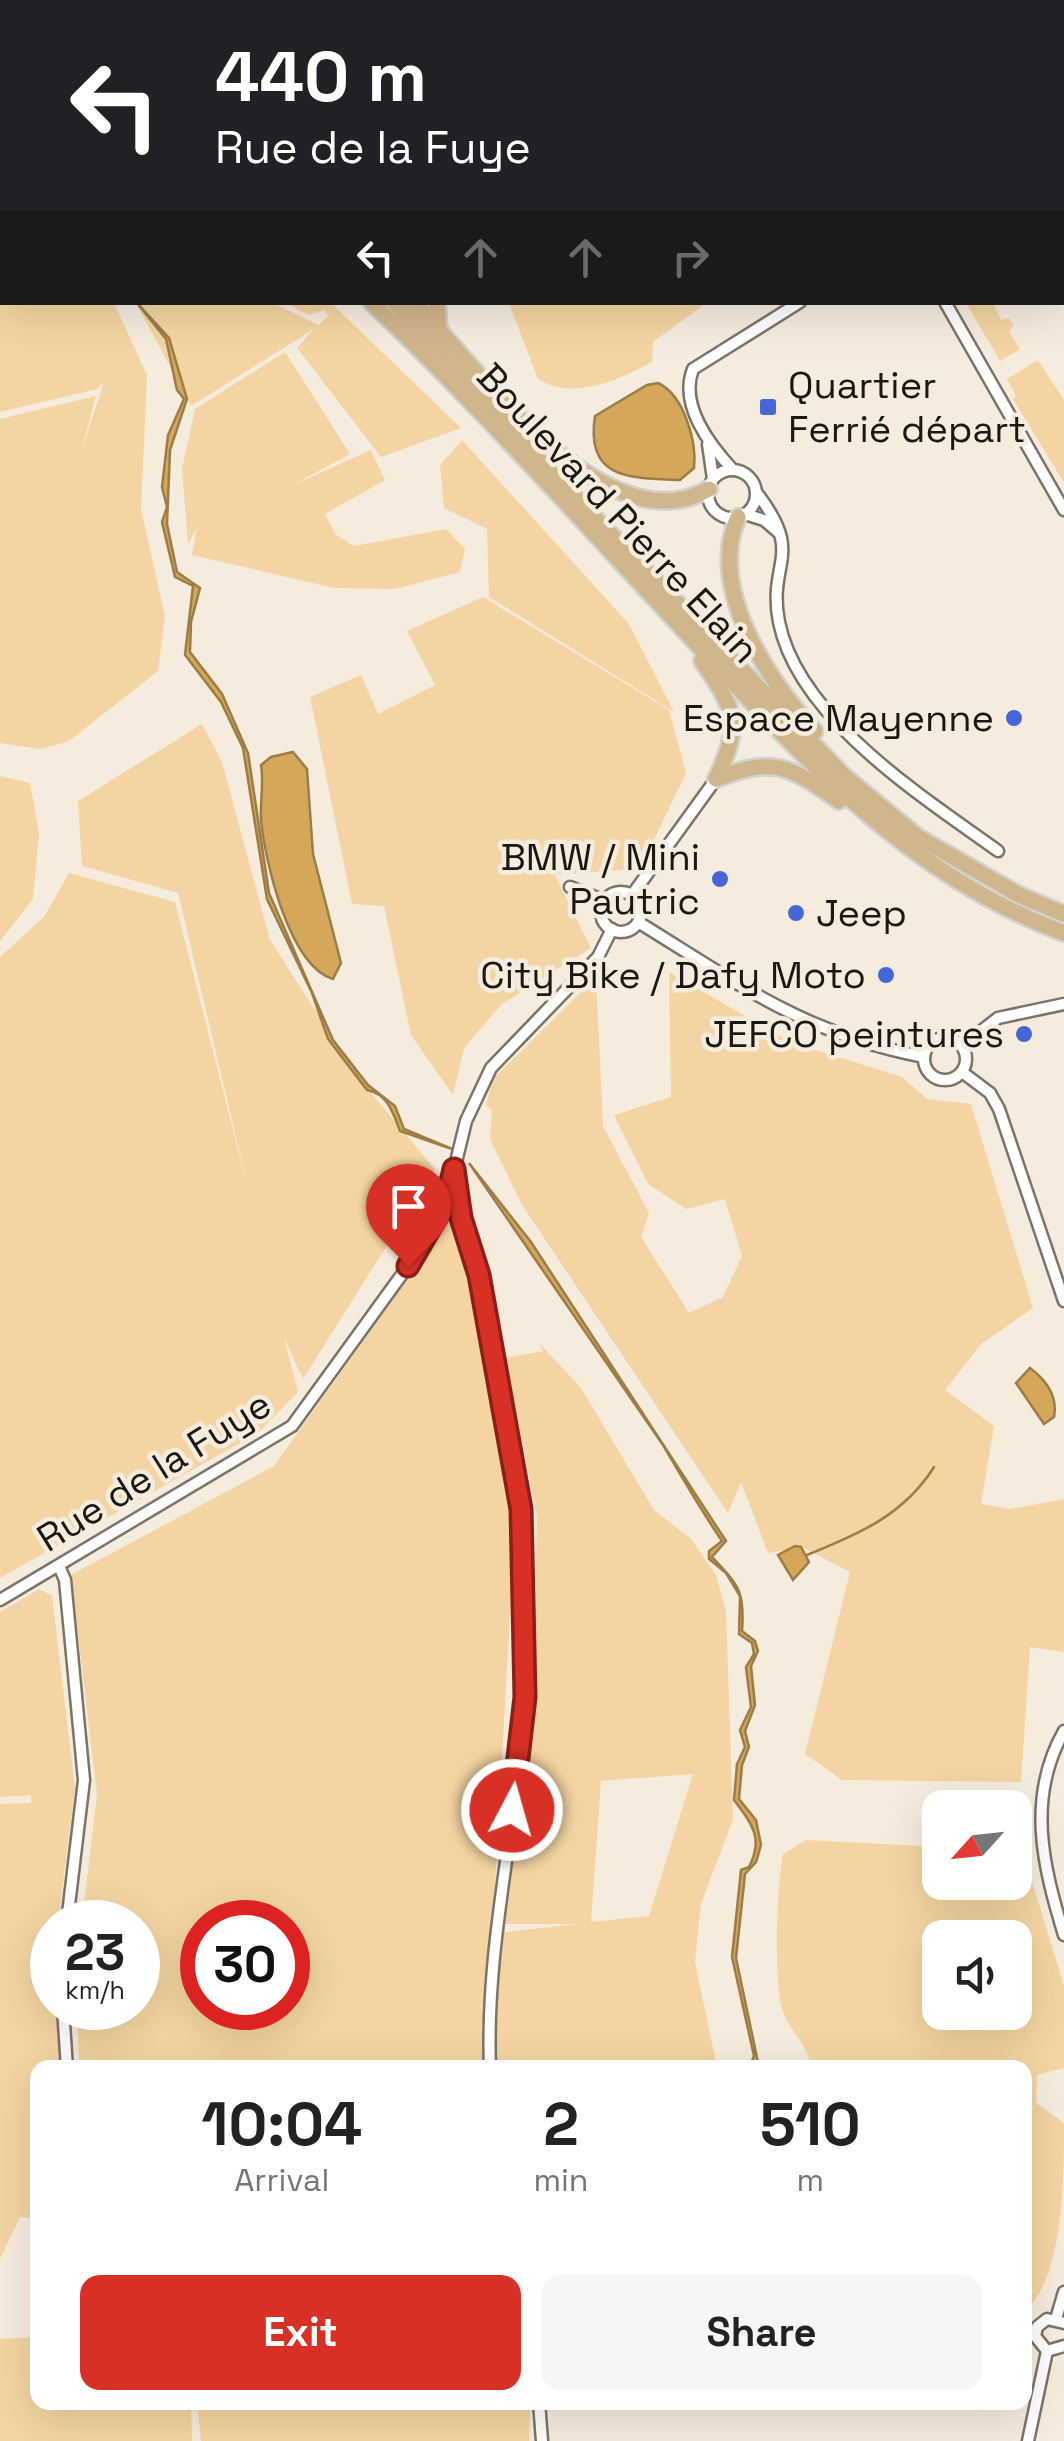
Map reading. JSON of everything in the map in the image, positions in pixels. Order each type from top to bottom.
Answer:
[{"type":"main road","name":"Boulevard Pierre Elain","points":[[375,305],[806,760],[883,832],[960,884],[1064,933]]},
{"type":"main road","name":"Boulevard Pierre Elain","points":[[397,305],[538,459],[844,776],[937,848],[1018,894],[1064,914]]},
{"type":"main road","points":[[417,305],[572,466],[600,483],[659,501],[695,497],[711,484]]},
{"type":"main road","points":[[437,305],[439,328]]},
{"type":"main road","points":[[741,515],[727,551],[736,601],[776,684],[846,762],[937,848]]},
{"type":"main road","points":[[678,624],[726,696],[735,718],[733,742],[716,779]]},
{"type":"main road","points":[[716,779],[749,766],[780,765],[883,832]]},
{"type":"street","points":[[795,305],[702,360],[693,369],[688,390],[708,438],[733,470],[751,479],[783,536],[776,604],[779,625],[798,670],[830,712],[881,763],[998,850]]},
{"type":"street","points":[[948,305],[1064,510]]},
{"type":"street","points":[[708,438],[713,508],[724,516],[764,520],[783,536]]},
{"type":"street","points":[[711,484],[733,470]]},
{"type":"street","points":[[741,515],[756,492]]},
{"type":"street","points":[[632,895],[716,779]]},
{"type":"street","points":[[570,887],[605,901]]},
{"type":"street","points":[[614,893],[632,895],[641,910],[638,922],[629,930],[612,929],[603,920],[605,901],[614,893]]},
{"type":"street","points":[[638,922],[798,1020],[876,1048],[924,1057]]},
{"type":"street","name":"Rue de la Fuye","points":[[0,1600],[292,1426],[408,1266],[447,1199],[466,1121],[491,1068],[598,957],[612,929]]},
{"type":"street","points":[[962,1046],[998,1018],[1064,1004]]},
{"type":"street","points":[[951,1038],[962,1046],[966,1058],[962,1072],[951,1080],[938,1079],[927,1070],[924,1057],[938,1039],[951,1038]]},
{"type":"street","points":[[962,1072],[990,1093],[999,1109],[1064,1301]]},
{"type":"street","points":[[454,1169],[461,1218],[479,1275],[521,1509],[525,1697],[498,1933],[490,2060]]},
{"type":"street","points":[[60,1566],[65,1580],[84,1780],[70,1900]]},
{"type":"street","points":[[1064,1731],[1046,1772],[1040,1837],[1045,1872],[1064,1935]]},
{"type":"street","points":[[65,2030],[67,2060]]},
{"type":"street","points":[[1032,2328],[1043,2320],[1060,2321],[1064,2292]]},
{"type":"street","points":[[1032,2333],[1047,2351]]},
{"type":"street","points":[[1047,2351],[1064,2346]]},
{"type":"street","points":[[1028,2441],[1047,2351]]},
{"type":"street","points":[[539,2410],[542,2441]]},
{"type":"shaded area","points":[[0,305],[115,305],[147,375],[141,509],[165,616],[158,671],[69,741],[40,749],[0,743],[0,419],[96,396],[81,452],[104,382],[97,389],[0,412]]},
{"type":"shaded area","points":[[137,305],[276,305],[319,325],[329,315],[324,310],[308,315],[290,305],[333,305],[461,428],[381,457],[297,348],[314,329],[191,406]]},
{"type":"shaded area","points":[[139,305],[169,338],[187,399],[170,450],[167,524],[177,572],[200,588],[191,622],[190,652],[222,694],[248,753],[269,893],[333,1040],[368,1085],[395,1106],[404,1129],[452,1149],[400,1131],[385,1100],[367,1090],[328,1039],[312,993],[267,899],[243,748],[221,702],[185,655],[193,586],[175,577],[162,522],[167,507],[162,487],[168,435],[184,399],[177,390],[166,339]]},
{"type":"shaded area","points":[[510,305],[703,305],[653,342],[652,362],[625,375],[581,388],[566,388],[538,379]]},
{"type":"shaded area","points":[[967,305],[994,305],[1001,320],[1009,318],[1014,325],[1009,331],[1020,349],[1000,361]]},
{"type":"shaded area","points":[[285,352],[350,454],[293,485],[371,450],[385,480],[325,514],[336,535],[354,546],[446,529],[465,549],[460,572],[395,589],[334,588],[192,555],[197,527],[188,544],[182,469],[195,409]]},
{"type":"shaded area","points":[[1038,360],[1064,400],[1064,483],[1013,399],[1016,396],[1007,379]]},
{"type":"shaded area","points":[[658,383],[682,408],[691,433],[694,468],[680,480],[628,476],[604,464],[597,453],[595,416],[647,385]]},
{"type":"shaded area","points":[[462,440],[629,624],[674,712],[489,597],[487,529],[444,508],[440,465]]},
{"type":"shaded area","points":[[483,597],[669,710],[686,773],[651,846],[623,870],[555,875],[591,948],[502,1004],[464,1048],[453,1095],[411,1035],[384,906],[352,904],[310,697],[361,675],[378,714],[435,685],[407,631]]},
{"type":"shaded area","points":[[202,724],[222,762],[270,940],[361,1081],[435,1169],[303,1379],[284,1337],[298,1392],[258,1433],[0,1578],[0,957],[44,917],[69,873],[175,902],[250,1196],[178,893],[82,866],[78,801]]},
{"type":"shaded area","points":[[293,752],[307,769],[313,854],[341,963],[333,979],[317,970],[292,934],[274,885],[263,838],[261,765],[271,757]]},
{"type":"shaded area","points":[[0,776],[30,783],[39,833],[33,899],[0,941]]},
{"type":"shaded area","points":[[669,972],[790,1042],[902,1077],[927,1099],[971,1104],[1033,1308],[981,1344],[945,1390],[994,1426],[981,1504],[1010,1509],[1064,1499],[1064,1652],[1030,1647],[1021,1782],[842,1780],[805,1754],[850,1572],[802,1547],[768,1553],[741,1482],[728,1513],[522,1205],[490,1139],[492,1111],[486,1105],[493,1079],[596,977],[603,1126],[649,1213],[641,1237],[689,1313],[723,1297],[742,1256],[725,1199],[686,1209],[648,1184],[614,1115],[671,1097]]},
{"type":"shaded area","points":[[469,1163],[531,1242],[726,1541],[712,1557],[729,1575],[738,1590],[741,1598],[742,1607],[742,1631],[755,1641],[758,1651],[751,1666],[755,1705],[745,1731],[749,1747],[742,1765],[739,1799],[756,1820],[761,1845],[756,1862],[745,1874],[736,1958],[758,2060],[752,2060],[732,1957],[741,1870],[749,1867],[756,1848],[751,1824],[734,1800],[737,1764],[745,1747],[740,1730],[751,1707],[746,1667],[754,1654],[752,1643],[739,1634],[740,1596],[726,1573],[709,1559],[709,1551],[722,1541],[663,1445]]},
{"type":"shaded area","points":[[454,1214],[515,1522],[485,2060],[79,2060],[78,2030],[160,2030],[160,1900],[85,1900],[97,1794],[71,1575],[274,1466]]},
{"type":"shaded area","points":[[539,1343],[581,1388],[654,1510],[691,1539],[716,1575],[726,1612],[733,1819],[701,1904],[695,1962],[716,2060],[490,2060],[498,1933],[577,1924],[499,1924],[532,1737],[537,1517],[506,1358],[543,1351]],"holes":[[[693,1774],[649,1916],[591,1922],[601,1781]]]},
{"type":"shaded area","points":[[1030,1368],[1046,1383],[1054,1402],[1054,1417],[1044,1424],[1016,1383]]},
{"type":"shaded area","points":[[801,1547],[809,1562],[793,1580],[778,1555]]},
{"type":"shaded area","points":[[39,1589],[52,1596],[75,1787],[61,1900],[30,1900],[30,2030],[58,2030],[60,2060],[30,2060],[30,2218],[20,2217],[0,2259],[0,1804],[31,1803],[31,1795],[0,1797],[0,1612]]},
{"type":"shaded area","points":[[806,1840],[922,1846],[922,1900],[1032,1900],[1032,1881],[1064,1986],[1064,2068],[1037,2075],[1036,2103],[1064,2123],[1055,2250],[1032,2303],[1032,2060],[809,2060],[783,2012],[777,1933],[783,1854]]},
{"type":"shaded area","points":[[30,2337],[30,2410],[191,2410],[192,2441],[0,2441],[0,2339]]},
{"type":"shaded area","points":[[198,2410],[530,2410],[529,2441],[201,2441]]},
{"type":"waterway","points":[[807,1555],[879,1521],[909,1498],[934,1467]]},
{"type":"place","name":"Quartier Ferrié départ","points":[[768,407]]},
{"type":"place","name":"Espace Mayenne","points":[[1014,718]]},
{"type":"place","name":"BMW / Mini Pautric","points":[[720,879]]},
{"type":"place","name":"Jeep","points":[[796,913]]},
{"type":"place","name":"City Bike / Dafy Moto","points":[[886,975]]},
{"type":"place","name":"JEFCO peintures","points":[[1024,1034]]},
{"type":"route","points":[[408,1266],[447,1199],[454,1169],[461,1218],[479,1275],[521,1509],[525,1697],[512,1810]]}]
